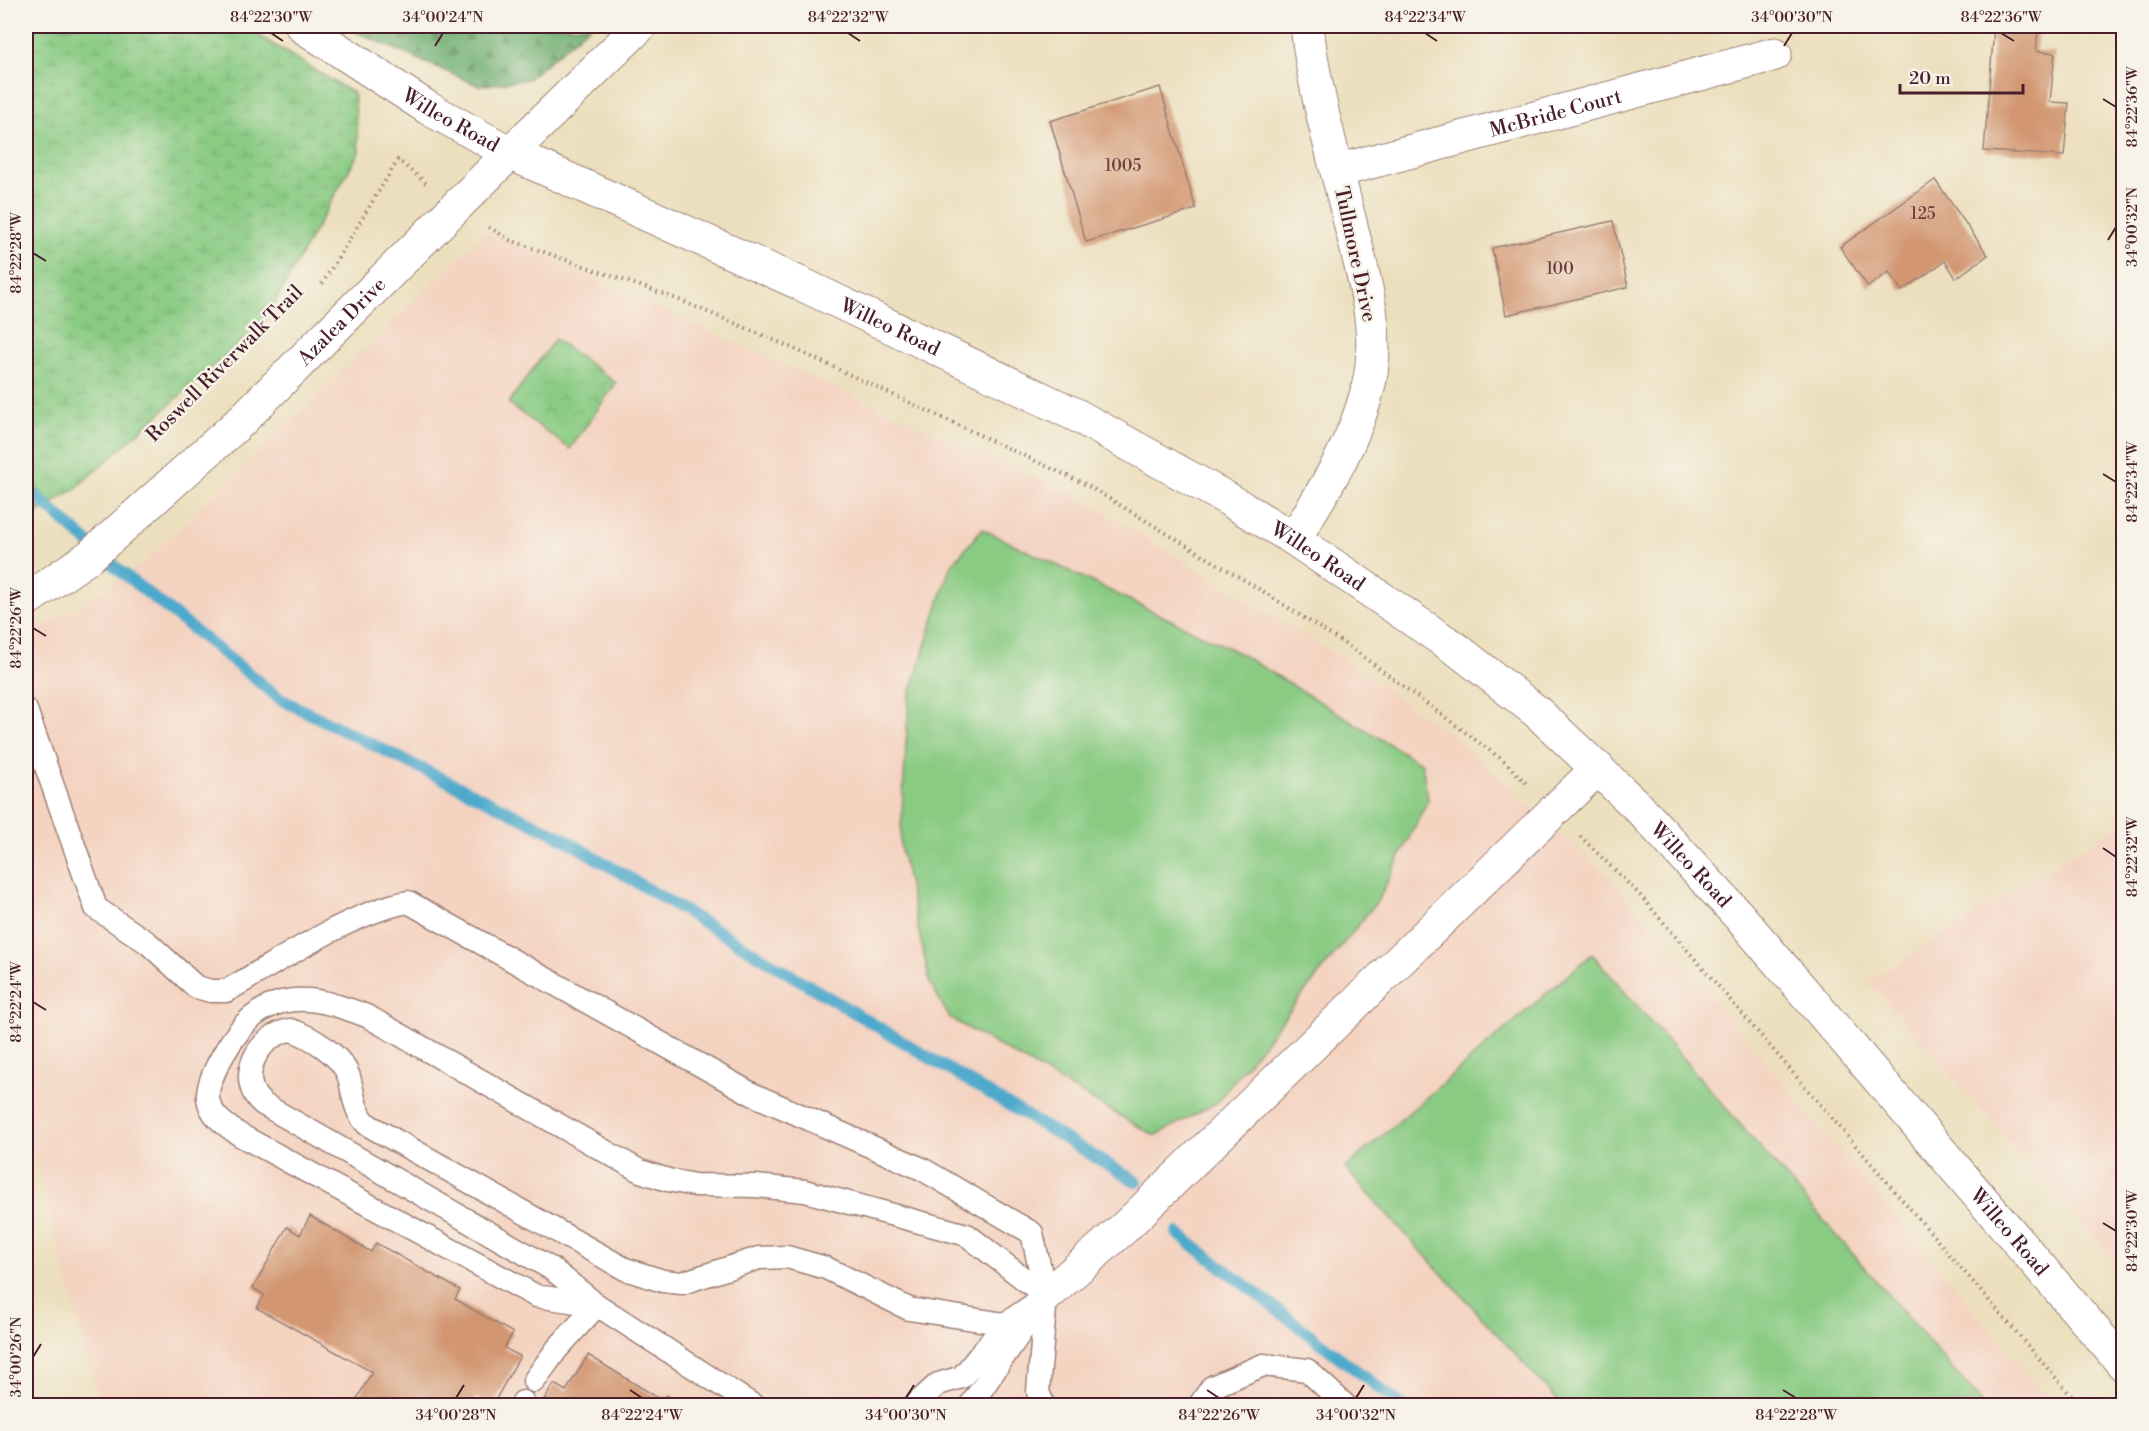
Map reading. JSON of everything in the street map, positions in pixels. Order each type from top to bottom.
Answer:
[{"type":"street","name":"Willeo Road","points":[[302,26],[428,108],[510,153],[797,282],[1076,414],[1294,539],[1474,663],[1537,712],[1598,768],[1666,837],[1738,915],[2124,1365]]},
{"type":"street","name":"Azalea Drive","points":[[26,600],[74,568],[115,535],[239,423],[454,207],[640,26]]},
{"type":"street","name":"Tullmore Drive","points":[[1294,539],[1332,478],[1352,437],[1369,386],[1373,335],[1367,290],[1310,53],[1307,26]]},
{"type":"street","name":"McBride Court","points":[[1337,171],[1775,54]]},
{"type":"street","points":[[1046,1296],[1124,1228],[1598,768]]},
{"type":"lane","points":[[26,710],[96,908],[148,943],[196,987],[211,991],[226,991],[356,919],[383,906],[408,902],[752,1094],[922,1169],[1032,1233],[1046,1296],[1038,1392],[1044,1406]]},
{"type":"lane","points":[[597,1305],[536,1296],[234,1131],[218,1118],[208,1098],[214,1075],[230,1043],[252,1016],[281,1002],[308,1000],[339,1006],[367,1016],[640,1171],[668,1180],[695,1185],[756,1186],[805,1191],[967,1235],[1046,1296]]},
{"type":"lane","points":[[754,1406],[597,1305],[552,1269],[263,1104],[256,1098],[249,1083],[252,1066],[264,1046],[271,1038],[284,1031],[298,1032],[341,1061],[348,1076],[358,1113],[368,1125],[625,1269],[663,1281],[682,1283],[759,1258],[787,1257],[826,1268],[909,1309],[1005,1324]]},
{"type":"lane","points":[[914,1406],[938,1384],[962,1377],[1005,1324],[1046,1296]]},
{"type":"lane","points":[[970,1406],[1046,1296]]},
{"type":"lane","points":[[534,1381],[556,1348],[597,1305]]},
{"type":"lane","points":[[1199,1406],[1212,1387],[1263,1365],[1307,1370],[1347,1406]]},
{"type":"path","name":"Roswell Riverwalk Trail","points":[[320,287],[398,160],[454,207]]},
{"type":"path","points":[[454,207],[510,240],[677,299],[768,337],[1085,484],[1264,592],[1357,652],[1504,761],[1639,894],[2080,1406]]},
{"type":"shaded area","points":[[487,231],[1088,502],[1343,659],[1456,738],[1614,882],[2054,1405],[100,1405],[26,1124],[26,633],[81,606],[146,561]]},
{"type":"shaded area","points":[[2123,822],[2123,1270],[1868,982]]},
{"type":"green space","points":[[26,26],[243,26],[354,94],[359,152],[264,321],[76,488],[26,521]]},
{"type":"green space","points":[[342,26],[590,26],[528,79],[479,86]]},
{"type":"green space","points":[[555,339],[616,383],[570,449],[508,403]]},
{"type":"green space","points":[[982,529],[1239,653],[1422,764],[1428,800],[1379,899],[1216,1103],[1155,1136],[950,1018],[930,983],[900,845],[909,697],[950,567]]},
{"type":"green space","points":[[1592,954],[1984,1405],[1562,1405],[1345,1168]]},
{"type":"building","points":[[1994,28],[2038,31],[2036,51],[2055,53],[2050,102],[2069,103],[2064,156],[1984,151]]},
{"type":"building","points":[[1160,87],[1196,209],[1086,242],[1050,121]]},
{"type":"building","points":[[1935,180],[1988,255],[1956,278],[1945,261],[1902,291],[1889,272],[1868,287],[1840,247]]},
{"type":"building","points":[[1613,221],[1628,287],[1506,315],[1492,248]]},
{"type":"building","points":[[310,1216],[371,1252],[376,1243],[460,1290],[455,1299],[513,1333],[504,1348],[520,1356],[492,1406],[476,1398],[472,1406],[353,1406],[372,1372],[257,1308],[264,1295],[253,1288],[287,1227],[300,1235]]},
{"type":"building","points":[[588,1355],[663,1401],[667,1395],[683,1406],[540,1406],[554,1384],[566,1391]]},
{"type":"waterway","points":[[26,487],[119,570],[280,699],[561,837],[1137,1182]]},
{"type":"waterway","points":[[1177,1233],[1403,1406]]}]
